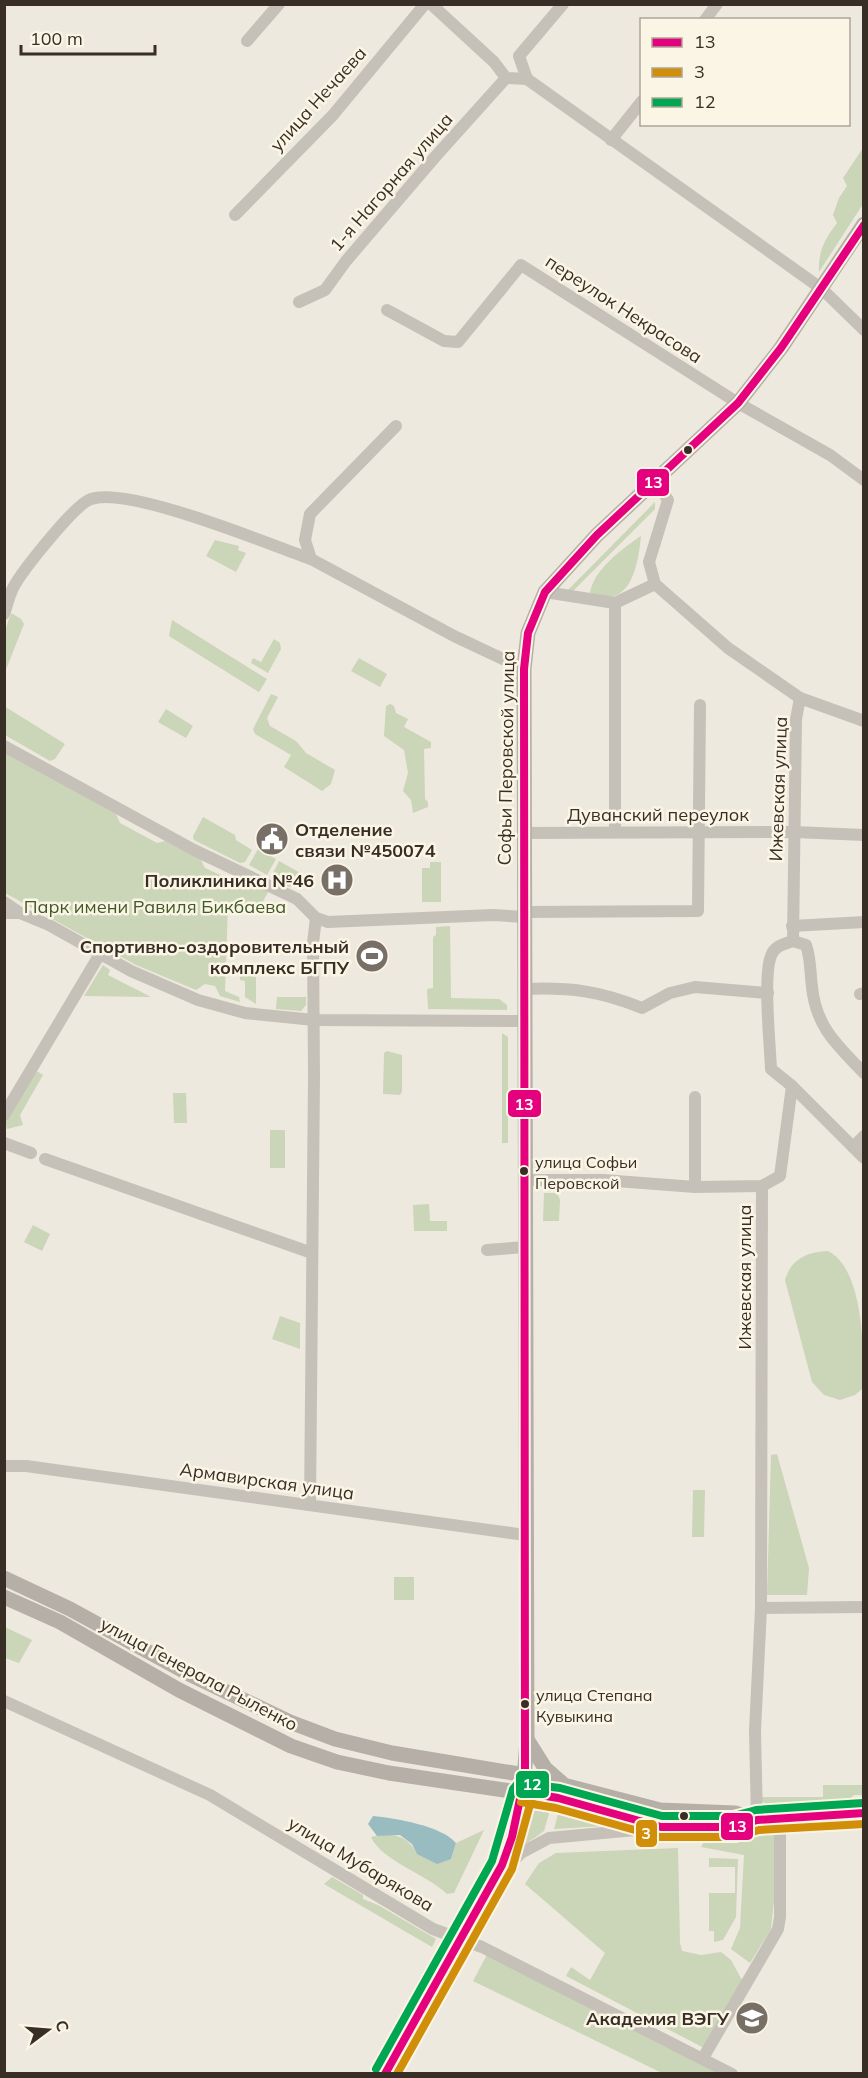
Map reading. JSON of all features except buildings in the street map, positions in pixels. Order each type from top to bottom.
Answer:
[{"type":"main road","name":"Софьи Перовской улица","points":[[525,1021],[524,669],[528,633],[545,592],[597,535],[738,403],[781,348],[864,224]]},
{"type":"main road","points":[[525,1021],[527,1740],[523,1792],[558,1798],[633,1821],[661,1827],[735,1827],[757,1820],[864,1812]]},
{"type":"main road","name":"улица Генерала Рыленко","points":[[4,1578],[70,1609],[189,1674],[291,1722],[335,1739],[392,1753],[525,1775],[660,1810],[735,1813],[757,1820]]},
{"type":"main road","name":"улица Генерала Рыленко","points":[[4,1597],[60,1622],[179,1690],[291,1746],[337,1762],[389,1773],[523,1792]]},
{"type":"main road","points":[[527,1740],[545,1768],[564,1785]]},
{"type":"street","points":[[247,41],[279,4]]},
{"type":"street","name":"улица Нечаева","points":[[236,215],[333,115],[425,4]]},
{"type":"street","points":[[431,4],[494,62],[506,78],[527,79],[822,289],[864,330]]},
{"type":"street","points":[[527,79],[519,56],[562,4]]},
{"type":"street","points":[[706,18],[717,4]]},
{"type":"street","name":"1-я Нагорная улица","points":[[299,302],[325,290],[346,261],[506,78]]},
{"type":"street","points":[[611,140],[640,104]]},
{"type":"street","name":"переулок Некрасова","points":[[387,310],[444,341],[458,342],[521,265],[738,403]]},
{"type":"street","points":[[738,403],[830,455],[864,480]]},
{"type":"street","points":[[311,559],[305,540],[310,514],[396,426]]},
{"type":"street","points":[[655,480],[668,500],[649,562],[655,584],[728,648],[800,698],[864,721]]},
{"type":"street","points":[[4,614],[14,587],[64,521],[91,499],[120,497],[159,507],[311,559],[454,636],[524,669]]},
{"type":"street","points":[[545,592],[615,603],[655,584]]},
{"type":"street","points":[[615,603],[615,831]]},
{"type":"street","name":"Ижевская улица","points":[[793,940],[796,719],[800,698]]},
{"type":"street","points":[[4,746],[194,850],[297,899],[316,918],[328,922],[524,914],[698,911],[700,705]]},
{"type":"street","name":"Дуванский переулок","points":[[525,833],[700,831],[864,835]]},
{"type":"street","points":[[4,902],[20,913],[50,925],[130,971],[198,1000],[245,1013],[314,1020],[525,1021]]},
{"type":"street","points":[[4,913],[20,913]]},
{"type":"street","points":[[310,1505],[313,944],[316,918]]},
{"type":"street","points":[[792,926],[864,922]]},
{"type":"street","points":[[864,1073],[832,1039],[817,1017],[812,986],[811,958],[806,945],[793,940],[779,946],[771,956],[768,993],[771,1069],[792,1086],[864,1158]]},
{"type":"street","points":[[4,1115],[100,954]]},
{"type":"street","points":[[525,989],[561,988],[599,992],[642,1008],[670,993],[695,987],[768,993]]},
{"type":"street","name":"Ижевская улица","points":[[757,1820],[755,1731],[761,1608],[762,1186],[780,1176],[792,1086]]},
{"type":"street","points":[[695,1097],[695,1187]]},
{"type":"street","points":[[853,1147],[864,1136]]},
{"type":"street","points":[[4,1143],[31,1153]]},
{"type":"street","points":[[45,1159],[312,1253]]},
{"type":"street","points":[[525,1180],[603,1180],[695,1187],[762,1186]]},
{"type":"street","points":[[486,1250],[525,1247]]},
{"type":"street","name":"Армавирская улица","points":[[4,1466],[26,1466],[525,1535]]},
{"type":"street","points":[[761,1608],[864,1607]]},
{"type":"street","name":"улица Мубарякова","points":[[4,1701],[210,1795],[433,1929],[461,1938],[732,2073]]},
{"type":"street","points":[[385,2073],[494,1880],[512,1837],[523,1792]]},
{"type":"street","points":[[703,2058],[778,1929],[780,1818]]},
{"type":"street","points":[[494,1880],[521,1853],[549,1838],[565,1834],[640,1831],[661,1827]]},
{"type":"green space","points":[[863,148],[863,204],[819,272],[821,251],[837,223],[833,215],[839,198],[847,186],[843,178]]},
{"type":"green space","points":[[655,502],[655,509],[573,591],[567,591]]},
{"type":"green space","points":[[641,536],[634,572],[623,591],[614,596],[604,597],[590,593],[592,584],[603,568],[618,553]]},
{"type":"green space","points":[[215,540],[239,546],[238,550],[246,553],[236,572],[206,556]]},
{"type":"green space","points":[[11,613],[21,619],[24,624],[5,672],[5,631]]},
{"type":"green space","points":[[172,620],[267,679],[259,692],[169,636]]},
{"type":"green space","points":[[274,639],[280,643],[281,649],[268,673],[251,663],[253,658],[261,662]]},
{"type":"green space","points":[[359,658],[387,674],[380,687],[351,671]]},
{"type":"green space","points":[[271,694],[278,697],[267,718],[270,726],[296,741],[306,753],[335,770],[331,784],[322,791],[284,767],[291,755],[255,734],[253,729]]},
{"type":"green space","points":[[390,704],[394,706],[396,713],[408,719],[404,727],[431,742],[431,748],[424,749],[425,799],[428,807],[413,813],[411,800],[403,791],[408,773],[404,750],[384,736],[386,706]]},
{"type":"green space","points":[[4,706],[65,744],[55,759],[50,761],[5,735]]},
{"type":"green space","points":[[166,709],[193,726],[186,738],[158,722]]},
{"type":"green space","name":"Парк имени Равиля Бикбаева","points":[[4,752],[116,814],[120,823],[157,843],[165,841],[201,860],[205,868],[249,888],[260,884],[270,889],[259,908],[228,906],[225,991],[239,997],[240,1002],[220,996],[215,986],[205,984],[196,990],[136,965],[5,893]]},
{"type":"green space","points":[[203,817],[235,835],[236,840],[252,850],[245,862],[240,863],[194,840],[193,836]]},
{"type":"green space","points":[[258,849],[276,859],[267,875],[249,865]]},
{"type":"green space","points":[[279,861],[302,874],[294,886],[289,887],[271,877]]},
{"type":"green space","points":[[430,862],[441,862],[441,902],[422,902],[422,868],[430,868]]},
{"type":"green space","points":[[450,926],[451,998],[499,999],[507,1005],[507,1010],[428,1009],[427,989],[433,988],[433,937],[436,935],[436,927]]},
{"type":"green space","points":[[103,965],[110,970],[108,975],[151,997],[84,996]]},
{"type":"green space","points":[[240,965],[253,966],[256,972],[256,1004],[245,997],[245,981],[240,980]]},
{"type":"green space","points":[[277,997],[306,997],[306,1005],[301,1011],[276,1009]]},
{"type":"green space","points":[[502,1033],[508,1037],[508,1143],[502,1143]]},
{"type":"green space","points":[[387,1051],[402,1055],[402,1092],[400,1095],[383,1094],[384,1053]]},
{"type":"green space","points":[[35,1070],[43,1075],[20,1115],[23,1125],[7,1129],[5,1121]]},
{"type":"green space","points":[[173,1093],[186,1093],[187,1123],[174,1123]]},
{"type":"green space","points":[[270,1130],[285,1130],[285,1168],[270,1168]]},
{"type":"green space","points":[[544,1193],[557,1193],[560,1200],[559,1221],[543,1221]]},
{"type":"green space","points":[[429,1204],[430,1221],[447,1221],[447,1231],[414,1231],[413,1205]]},
{"type":"green space","points":[[33,1225],[50,1234],[42,1251],[24,1242]]},
{"type":"green space","points":[[828,1251],[840,1261],[849,1275],[855,1293],[862,1334],[863,1388],[855,1395],[840,1400],[824,1395],[812,1382],[785,1280],[791,1267],[801,1258],[813,1253]]},
{"type":"green space","points":[[280,1316],[300,1323],[300,1349],[272,1339]]},
{"type":"green space","points":[[777,1454],[809,1568],[807,1595],[767,1595],[771,1455]]},
{"type":"green space","points":[[693,1490],[705,1490],[704,1537],[692,1537]]},
{"type":"green space","points":[[394,1577],[414,1577],[414,1600],[394,1600]]},
{"type":"green space","points":[[5,1627],[32,1640],[19,1663],[5,1658]]},
{"type":"green space","points":[[823,1785],[863,1785],[863,1795],[854,1795],[848,1801],[766,1804],[762,1801],[762,1797],[823,1797]]},
{"type":"green space","points":[[531,1798],[552,1803],[544,1831],[520,1848]]},
{"type":"green space","points":[[560,1806],[622,1825],[554,1829]]},
{"type":"green space","points":[[484,1830],[454,1893],[447,1894],[394,1860],[377,1846],[371,1837],[392,1835],[409,1842],[417,1854],[451,1859],[456,1843]]},
{"type":"green space","points":[[709,1833],[776,1835],[776,1882],[771,1929],[750,1963],[731,1949],[740,1928],[744,1855],[701,1847]]},
{"type":"green space","points":[[678,1848],[682,1951],[701,1955],[721,1952],[731,1960],[743,1982],[704,2048],[566,1976],[571,1967],[590,1980],[605,1953],[525,1884],[539,1863],[556,1853]]},
{"type":"green space","points":[[709,1858],[738,1859],[736,1917],[723,1940],[714,1942],[714,1931],[709,1931],[709,1893],[735,1893],[735,1867],[709,1867]]},
{"type":"green space","points":[[332,1877],[363,1895],[363,1899],[378,1905],[436,1939],[432,1947],[324,1884]]},
{"type":"green space","points":[[488,1953],[723,2073],[662,2073],[473,1981]]},
{"type":"water","points":[[373,1816],[405,1821],[440,1832],[456,1843],[451,1859],[437,1864],[417,1854],[412,1844],[400,1835],[377,1836],[368,1824]]},
{"type":"transit line","name":"13","points":[[385,2074],[502,1865],[512,1837],[525,1775],[524,669],[528,633],[545,592],[597,535],[738,403],[781,348],[864,225]]},
{"type":"transit line","name":"12","points":[[376,2069],[492,1861],[513,1789],[518,1783],[560,1788],[662,1816],[733,1816],[756,1810],[863,1803]]},
{"type":"transit line","name":"13","points":[[523,1792],[558,1798],[661,1827],[735,1827],[757,1820],[864,1813]]},
{"type":"transit line","name":"3","points":[[397,2074],[512,1869],[533,1794]]},
{"type":"transit line","name":"3","points":[[521,1802],[556,1808],[660,1837],[736,1837],[759,1830],[864,1824]]},
{"type":"place","name":"Отделение связи №450074","points":[[272,839]]},
{"type":"place","name":"Поликлиника №46","points":[[337,880]]},
{"type":"place","name":"Спортивно-оздоровительный комплекс БГПУ","points":[[372,956]]},
{"type":"place","name":"улица Софьи Перовской","points":[[524,1171]]},
{"type":"place","name":"улица Степана Кувыкина","points":[[525,1704]]},
{"type":"place","name":"Академия ВЭГУ","points":[[752,2018]]}]
